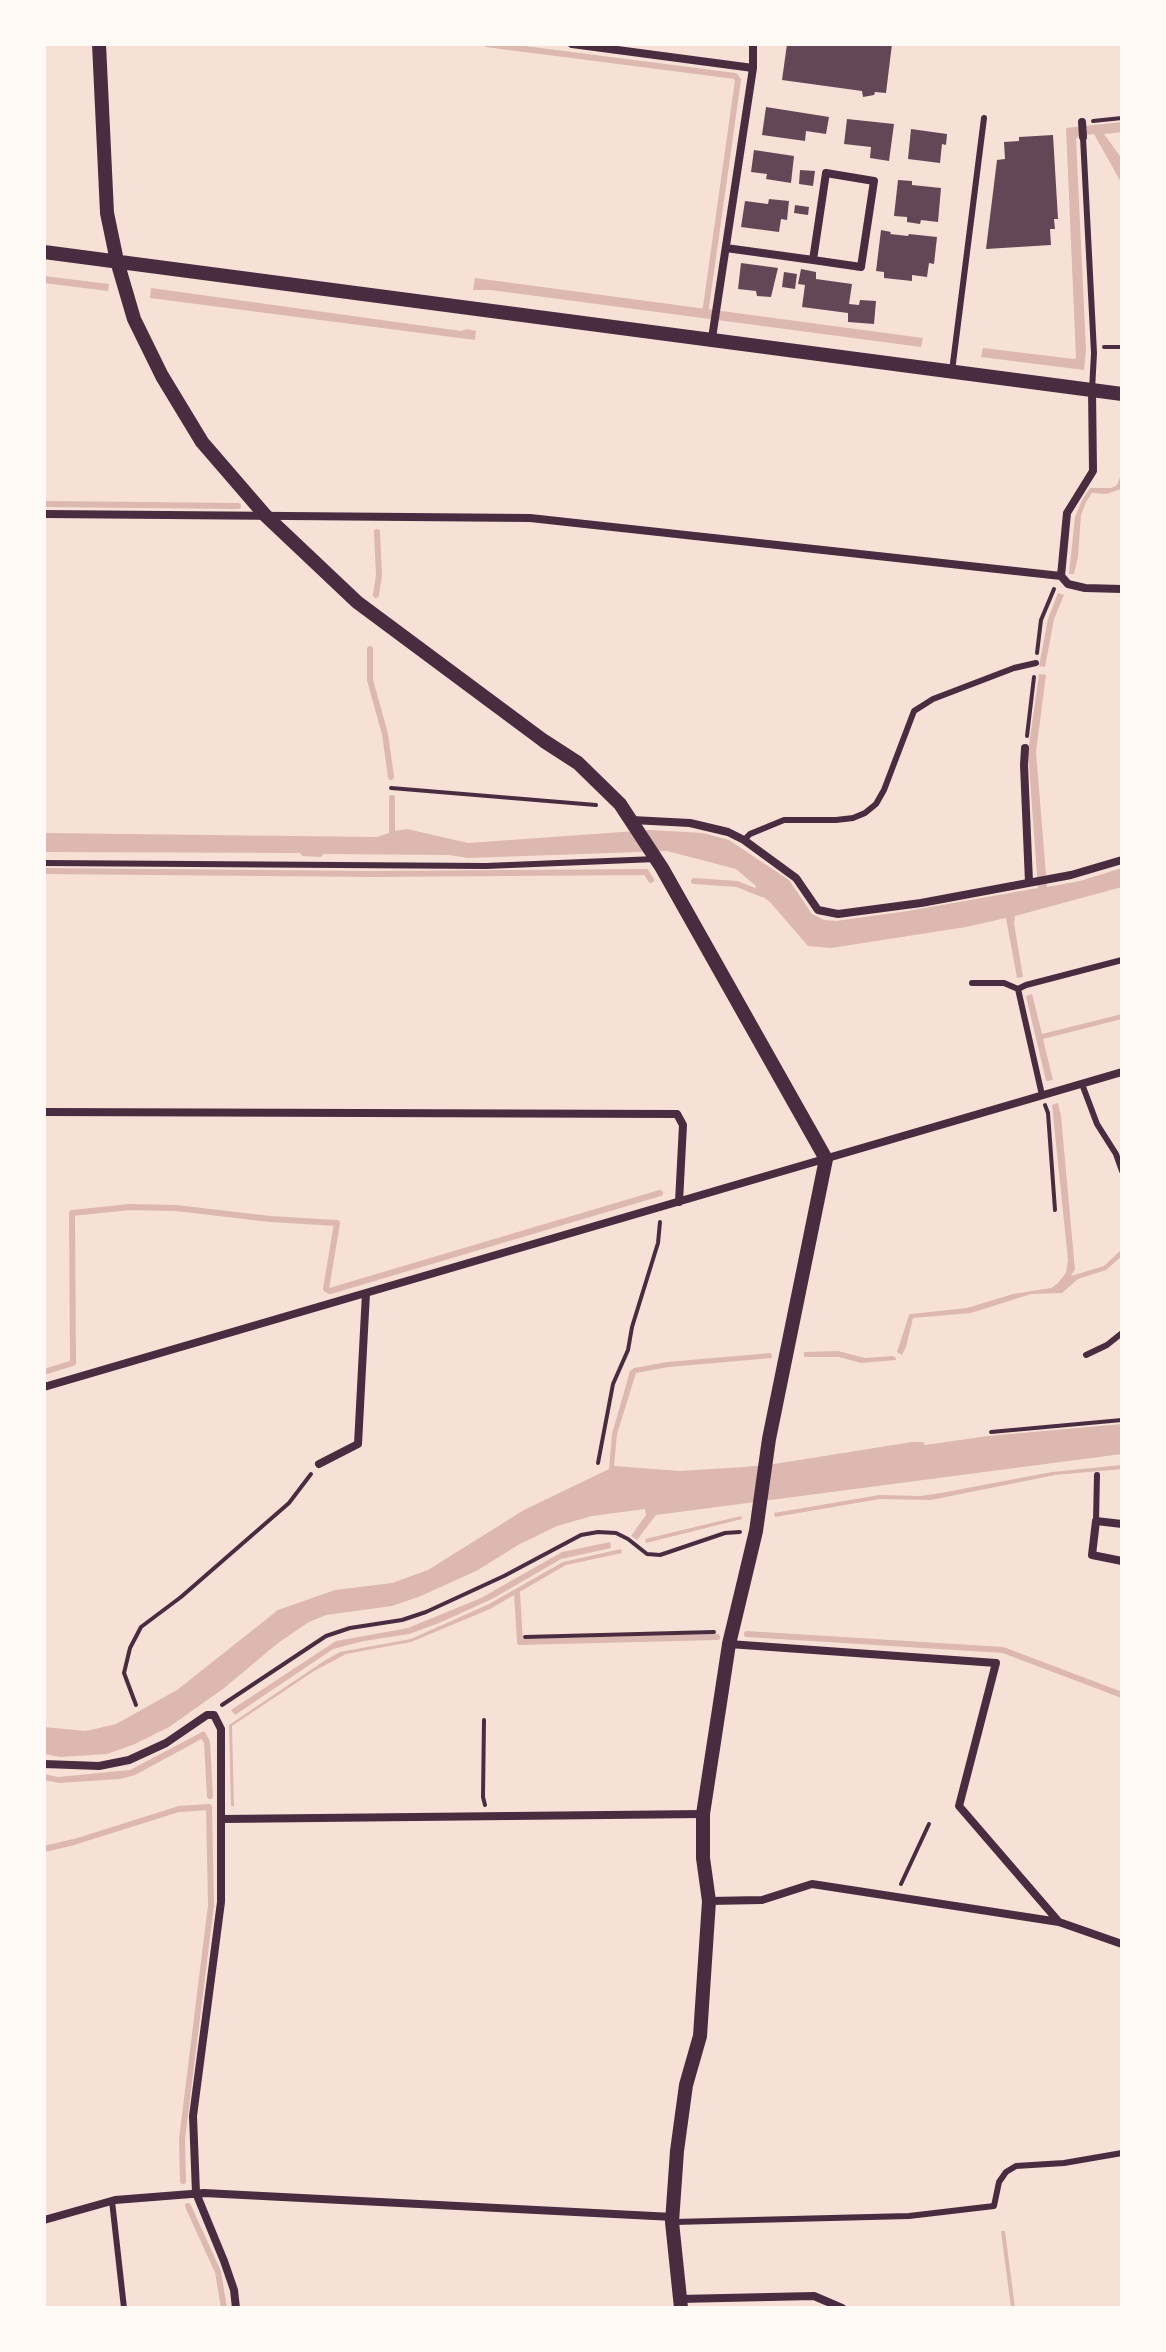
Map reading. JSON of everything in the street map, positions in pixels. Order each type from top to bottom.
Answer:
[{"type":"street","points":[[99,44],[107,213],[117,261],[134,319],[162,376],[202,442],[265,515],[357,602],[578,763],[620,804],[656,859],[826,1159],[769,1439],[756,1533],[730,1638],[703,1814],[703,1858],[709,1901],[700,2036],[686,2085],[677,2151],[673,2220],[680,2303],[814,2296],[842,2308]]},
{"type":"street","points":[[572,44],[753,68]]},
{"type":"street","points":[[712,338],[753,68],[753,44]]},
{"type":"street","points":[[1082,122],[1083,137]]},
{"type":"street","points":[[726,248],[861,267],[874,181],[826,173],[813,260]]},
{"type":"street","points":[[44,252],[1122,394]]},
{"type":"street","points":[[1061,576],[1067,513],[1093,471],[1092,390]]},
{"type":"street","points":[[44,514],[530,518],[1061,576],[1068,584],[1085,588],[1122,589]]},
{"type":"street","points":[[1025,748],[1029,882]]},
{"type":"street","points":[[632,820],[690,823],[728,832],[796,878],[818,910],[838,914],[921,903],[1071,875],[1122,860]]},
{"type":"street","points":[[44,1387],[1122,1072]]},
{"type":"street","points":[[44,1112],[677,1114],[683,1125],[679,1202]]},
{"type":"street","points":[[319,1464],[358,1444],[366,1293]]},
{"type":"street","points":[[1122,1524],[1096,1521],[1092,1555],[1122,1561]]},
{"type":"street","points":[[730,1638],[996,1663],[959,1806],[1059,1922]]},
{"type":"street","points":[[44,1764],[99,1766],[129,1760],[166,1743],[207,1715],[214,1715],[221,1729],[221,1902],[193,2116],[196,2193],[224,2261],[234,2290],[236,2308]]},
{"type":"street","points":[[222,1819],[703,1814]]},
{"type":"street","points":[[709,1901],[762,1900],[812,1884],[1059,1922],[1122,1944]]},
{"type":"street","points":[[44,2220],[112,2201],[196,2193],[673,2220]]},
{"type":"lane","points":[[952,371],[984,118]]},
{"type":"lane","points":[[1083,137],[1094,353],[1092,390]]},
{"type":"lane","points":[[744,840],[750,834],[784,820],[836,820],[865,813],[876,804],[884,790],[914,711],[933,699],[1014,668],[1036,663]]},
{"type":"lane","points":[[44,863],[486,866],[656,859]]},
{"type":"lane","points":[[972,983],[1004,983],[1018,989],[1122,960]]},
{"type":"lane","points":[[1018,989],[1042,1095]]},
{"type":"lane","points":[[1082,1084],[1097,1124],[1116,1154],[1122,1171]]},
{"type":"lane","points":[[1086,1355],[1107,1345],[1122,1333]]},
{"type":"lane","points":[[1096,1521],[1097,1475]]},
{"type":"lane","points":[[673,2220],[909,2216],[994,2206],[999,2182],[1006,2172],[1016,2166],[1064,2163],[1122,2153]]},
{"type":"lane","points":[[112,2201],[124,2308]]},
{"type":"path","points":[[391,788],[590,805],[620,804]]},
{"type":"path","points":[[1042,1095],[1048,1113],[1055,1210]]},
{"type":"path","points":[[598,1463],[613,1384],[625,1358],[658,1243],[658,1208]]},
{"type":"path","points":[[991,1432],[1122,1420]]},
{"type":"path","points":[[136,1705],[124,1673],[130,1648],[141,1627],[181,1597],[289,1503],[319,1464]]},
{"type":"path","points":[[207,1715],[326,1636],[426,1612],[504,1576],[581,1535],[616,1533],[647,1554],[660,1555],[725,1533],[756,1533]]},
{"type":"path","points":[[525,1637],[730,1638]]},
{"type":"path","points":[[484,1720],[483,1797],[488,1815]]},
{"type":"path","points":[[895,1897],[929,1824]]},
{"type":"shaded area","points":[[1122,122],[1122,132],[1104,134],[1122,159],[1122,184],[1094,134],[1076,139],[1086,350],[1084,370],[981,357],[983,348],[1076,358],[1066,128]]},
{"type":"shaded area","points":[[44,276],[109,284],[108,291],[44,283]]},
{"type":"shaded area","points":[[475,278],[923,338],[921,347],[473,290]]},
{"type":"shaded area","points":[[151,288],[461,331],[467,329],[476,331],[475,340],[150,298]]},
{"type":"shaded area","points":[[1122,472],[1121,489],[1106,494],[1092,493],[1086,502],[1081,515],[1074,574],[1069,574],[1075,517],[1082,500],[1090,488],[1117,485]]},
{"type":"shaded area","points":[[1058,593],[1064,595],[1054,619],[1045,667],[1039,666],[1048,619]]},
{"type":"shaded area","points":[[1039,674],[1046,675],[1036,752],[1047,887],[1122,868],[1122,887],[1015,916],[1023,977],[1017,978],[1006,918],[831,948],[808,946],[770,902],[754,890],[756,886],[736,869],[667,851],[468,858],[449,855],[323,854],[321,857],[302,856],[300,853],[44,852],[44,833],[377,837],[407,829],[468,843],[650,830],[703,833],[729,840],[789,880],[812,914],[824,920],[908,911],[1038,888],[1028,752]]},
{"type":"shaded area","points":[[1032,994],[1042,1034],[1122,1014],[1122,1019],[1043,1039],[1053,1080],[1046,1081],[1026,996]]},
{"type":"shaded area","points":[[1058,1103],[1075,1269],[1071,1276],[1104,1266],[1120,1251],[1122,1256],[1106,1270],[1078,1279],[1062,1293],[1031,1294],[971,1313],[913,1318],[906,1347],[902,1355],[897,1352],[911,1314],[967,1308],[1013,1294],[1051,1288],[1066,1273],[1068,1260],[1052,1105]]},
{"type":"shaded area","points":[[838,1351],[865,1358],[893,1356],[896,1360],[861,1363],[839,1357],[804,1357],[804,1352]]},
{"type":"shaded area","points":[[771,1353],[772,1358],[636,1373],[617,1434],[614,1466],[680,1471],[744,1467],[912,1442],[923,1442],[925,1445],[1122,1424],[1122,1454],[656,1515],[637,1540],[631,1536],[646,1515],[645,1509],[592,1516],[557,1526],[478,1570],[421,1596],[392,1606],[326,1615],[309,1622],[169,1727],[135,1744],[107,1754],[61,1757],[44,1754],[44,1727],[86,1731],[116,1724],[177,1690],[278,1610],[335,1590],[392,1583],[428,1570],[524,1510],[609,1469],[612,1434],[630,1371],[634,1368]]},
{"type":"shaded area","points":[[1122,1465],[1122,1469],[1055,1475],[931,1500],[880,1499],[775,1517],[774,1513],[879,1495],[920,1496],[1052,1472]]},
{"type":"shaded area","points":[[741,1516],[742,1519],[646,1543],[645,1539]]},
{"type":"shaded area","points":[[610,1542],[611,1548],[561,1559],[492,1599],[439,1623],[409,1634],[333,1649],[235,1715],[231,1710],[336,1641],[408,1628],[481,1598],[562,1552]]},
{"type":"shaded area","points":[[621,1549],[622,1553],[566,1565],[490,1609],[411,1642],[346,1654],[314,1671],[232,1726],[234,1806],[231,1806],[229,1725],[324,1661],[340,1652],[411,1639],[489,1604],[563,1562]]},
{"type":"shaded area","points":[[204,1731],[207,1736],[135,1775],[120,1779],[59,1783],[44,1780],[44,1774],[58,1777],[130,1770]]},
{"type":"shaded area","points":[[1001,2231],[1005,2231],[1015,2308],[1011,2308]]},
{"type":"building","points":[[787,44],[892,44],[886,93],[875,92],[863,97],[862,91],[782,80]]},
{"type":"building","points":[[766,107],[829,117],[826,134],[806,131],[805,141],[762,135]]},
{"type":"building","points":[[847,119],[894,124],[889,161],[870,158],[871,147],[844,144]]},
{"type":"building","points":[[911,129],[947,134],[946,145],[942,144],[940,163],[908,159]]},
{"type":"building","points":[[1053,135],[1058,219],[1054,219],[1055,229],[1050,229],[1051,245],[986,249],[997,160],[1005,159],[1004,142],[1019,141],[1019,137]]},
{"type":"building","points":[[754,150],[794,156],[791,183],[766,179],[767,174],[751,172]]},
{"type":"building","points":[[800,170],[815,171],[813,186],[799,184]]},
{"type":"building","points":[[898,180],[941,188],[938,222],[921,220],[920,224],[907,222],[907,217],[894,216]]},
{"type":"building","points":[[769,199],[789,201],[787,220],[781,219],[779,232],[741,227],[745,201],[768,204]]},
{"type":"building","points":[[795,205],[809,207],[808,215],[794,213]]},
{"type":"building","points":[[881,230],[890,234],[937,237],[934,264],[929,263],[927,277],[912,275],[912,281],[884,278],[884,272],[876,271]]},
{"type":"building","points":[[741,263],[778,268],[771,297],[738,289]]},
{"type":"building","points":[[801,269],[816,272],[816,279],[852,284],[849,304],[859,305],[860,300],[876,301],[874,324],[848,322],[848,313],[802,307],[805,285],[798,284]]},
{"type":"building","points":[[784,272],[797,274],[795,289],[782,287]]},
{"type":"waterway","points":[[486,44],[735,76],[738,80],[705,314]]},
{"type":"waterway","points":[[44,504],[238,506]]},
{"type":"waterway","points":[[376,595],[379,575],[377,532]]},
{"type":"waterway","points":[[370,649],[370,680],[385,734],[391,777]]},
{"type":"waterway","points":[[392,798],[392,838]]},
{"type":"waterway","points":[[44,871],[372,874],[646,872],[651,880]]},
{"type":"waterway","points":[[694,881],[737,884],[762,894]]},
{"type":"waterway","points":[[44,1372],[73,1363],[72,1213],[130,1207],[176,1208],[337,1223],[326,1289],[330,1291],[660,1193]]},
{"type":"waterway","points":[[517,1592],[520,1642],[717,1637]]},
{"type":"waterway","points":[[747,1634],[1003,1650],[1122,1695]]},
{"type":"waterway","points":[[203,1735],[207,1742],[210,1796]]},
{"type":"waterway","points":[[44,1849],[179,1809],[209,1807],[211,1905],[182,2139],[183,2181]]},
{"type":"waterway","points":[[188,2206],[218,2272],[224,2308]]}]
